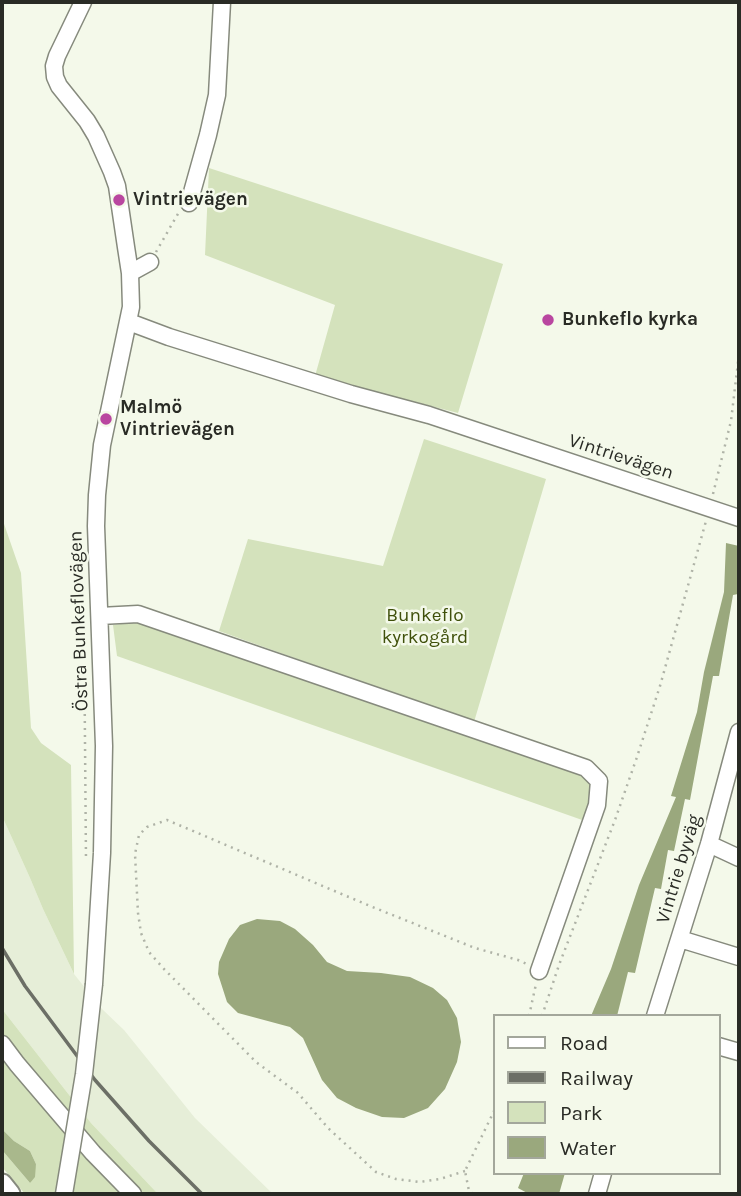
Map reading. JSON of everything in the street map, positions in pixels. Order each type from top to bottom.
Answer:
[{"type":"main road","points":[[2,1184],[10,1194]]},
{"type":"street","name":"Östra Bunkeflovägen","points":[[64,1194],[84,1073],[94,984],[102,840],[104,746],[92,618],[99,471],[106,419],[131,307],[130,273],[113,172],[87,121],[55,77],[57,56],[83,2]]},
{"type":"street","points":[[189,203],[217,95],[222,2]]},
{"type":"street","points":[[130,273],[150,262]]},
{"type":"street","name":"Vintrievägen","points":[[129,322],[351,394],[429,415],[739,518]]},
{"type":"street","points":[[92,618],[138,614],[586,768],[598,781],[597,805],[539,971]]},
{"type":"street","name":"Vintrie byväg","points":[[656,1014],[709,844],[739,732]]},
{"type":"street","points":[[709,844],[739,858]]},
{"type":"street","points":[[680,939],[739,957]]},
{"type":"street","points":[[2,1044],[93,1153],[133,1194]]},
{"type":"street","points":[[720,1047],[739,1052]]},
{"type":"street","points":[[597,1194],[602,1175]]},
{"type":"path","points":[[150,262],[178,213],[189,203]]},
{"type":"path","points":[[543,1014],[615,820],[660,687],[731,421],[739,354]]},
{"type":"path","points":[[86,862],[92,618]]},
{"type":"path","points":[[465,1171],[420,1182],[396,1179],[376,1172],[328,1128],[298,1093],[256,1062],[164,970],[149,952],[141,933],[135,854],[139,835],[147,827],[167,820],[475,948],[518,960],[539,971],[529,1014]]},
{"type":"path","points":[[473,1194],[469,1191],[465,1171],[492,1115]]},
{"type":"shaded area","points":[[2,816],[74,974],[102,1009],[124,1030],[195,1118],[273,1194],[158,1194],[91,1123],[2,1009]]},
{"type":"shaded area","points":[[2,1129],[30,1151],[36,1164],[35,1177],[30,1183],[2,1150]]},
{"type":"green space","points":[[209,168],[503,264],[458,413],[315,376],[335,305],[205,255]]},
{"type":"green space","name":"Bunkeflo kyrkogård","points":[[424,439],[546,479],[474,722],[219,631],[248,539],[383,566]]},
{"type":"green space","points":[[2,518],[21,573],[31,728],[41,743],[71,765],[74,974],[2,816]]},
{"type":"green space","points":[[144,621],[578,773],[592,785],[585,821],[117,656],[113,625]]},
{"type":"green space","points":[[2,1009],[91,1123],[158,1194],[25,1194],[2,1167],[2,1150],[30,1183],[36,1164],[30,1151],[2,1129]]},
{"type":"water","points":[[726,543],[739,546],[738,594],[733,595],[719,676],[713,676],[690,800],[685,799],[674,851],[668,850],[661,889],[655,888],[635,973],[628,972],[618,1014],[592,1014],[611,969],[639,885],[676,797],[671,796],[697,712],[724,592]]},
{"type":"water","points":[[257,919],[280,921],[295,929],[327,962],[347,971],[410,977],[433,988],[447,1000],[457,1018],[461,1042],[457,1062],[445,1089],[428,1108],[404,1118],[382,1117],[337,1098],[322,1080],[303,1038],[290,1027],[238,1013],[227,1002],[218,974],[219,962],[229,939],[240,925]]},
{"type":"water","points":[[523,1175],[564,1175],[559,1194],[529,1194],[518,1188]]},
{"type":"railway","points":[[2,948],[25,986],[95,1080],[149,1141],[202,1194]]},
{"type":"place","name":"Vintrievägen","points":[[119,200]]},
{"type":"place","name":"Bunkeflo kyrka","points":[[548,320]]},
{"type":"place","name":"Malmö Vintrievägen","points":[[106,419]]}]
